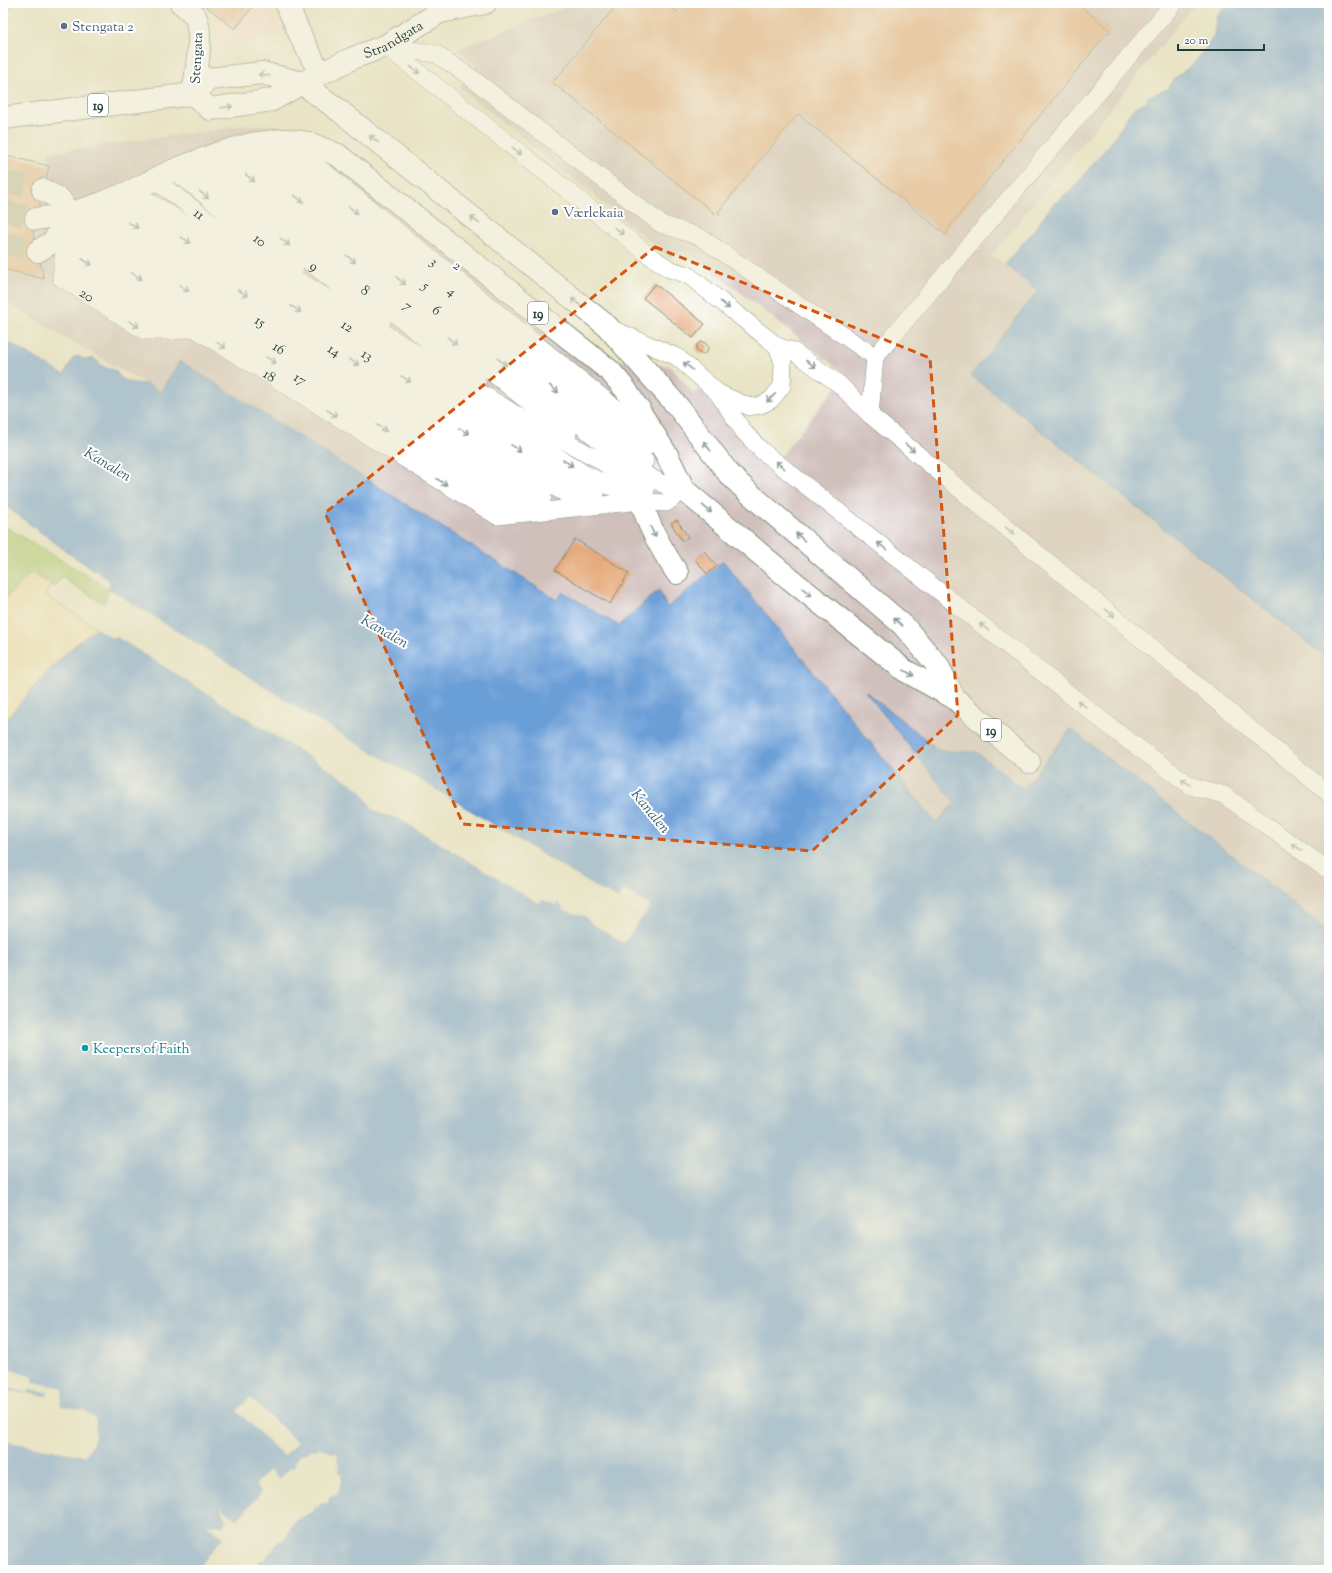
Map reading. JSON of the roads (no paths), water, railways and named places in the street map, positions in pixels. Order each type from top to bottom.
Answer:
[{"type":"main road","name":"Stengata","points":[[181,3],[194,16],[199,28],[198,57],[193,94]]},
{"type":"main road","points":[[286,3],[303,41],[311,78]]},
{"type":"main road","name":"Strandgata","points":[[193,94],[210,109],[272,100],[311,78],[353,58],[385,46],[440,12],[485,3]]},
{"type":"main road","name":"19","points":[[3,118],[193,94],[209,79],[232,76],[262,73],[311,78],[341,112],[607,326],[679,408],[729,474],[749,493],[903,625],[938,666],[954,698]]},
{"type":"main road","name":"19","points":[[228,152],[308,143],[338,155],[610,371],[626,390],[652,532],[677,573]]},
{"type":"main road","points":[[36,219],[100,203],[153,179],[228,152]]},
{"type":"main road","points":[[43,190],[60,199],[100,203]]},
{"type":"main road","points":[[38,251],[54,241],[100,203]]},
{"type":"main road","name":"19","points":[[638,363],[639,456]]},
{"type":"main road","name":"19","points":[[639,456],[660,445],[667,455],[684,490],[790,579],[904,670],[954,698],[1029,762]]},
{"type":"lane","points":[[870,415],[875,357],[1174,3]]},
{"type":"lane","points":[[385,46],[645,252],[669,269],[688,275],[777,346],[793,351],[839,384],[870,415],[1329,794]]},
{"type":"lane","points":[[385,46],[436,54],[468,76],[661,224],[700,237],[875,357]]},
{"type":"lane","name":"2","points":[[308,143],[587,376]]},
{"type":"lane","name":"10","points":[[228,152],[346,309]]},
{"type":"lane","name":"9","points":[[228,152],[439,368]]},
{"type":"lane","name":"3","points":[[228,152],[587,376]]},
{"type":"lane","name":"4","points":[[228,152],[599,409],[639,456]]},
{"type":"lane","name":"8","points":[[228,152],[528,422]]},
{"type":"lane","name":"6","points":[[228,152],[601,434],[639,456]]},
{"type":"lane","name":"7","points":[[228,152],[598,459]]},
{"type":"lane","name":"11","points":[[153,179],[246,248],[346,309]]},
{"type":"lane","points":[[100,203],[70,267],[173,330],[194,328]]},
{"type":"lane","name":"18","points":[[100,203],[81,258],[194,328],[508,499]]},
{"type":"lane","name":"14","points":[[100,203],[573,491]]},
{"type":"lane","name":"12","points":[[100,203],[167,212],[573,491]]},
{"type":"lane","name":"16","points":[[100,203],[102,237],[508,499]]},
{"type":"lane","points":[[346,309],[528,422],[598,459],[639,456],[667,464],[684,490]]},
{"type":"lane","points":[[607,326],[677,357],[717,392],[744,432],[761,450],[1118,733],[1191,786],[1224,795],[1325,868],[1329,868]]},
{"type":"lane","points":[[717,392],[750,407],[761,405],[771,400],[782,386],[783,363],[777,346]]},
{"type":"lane","points":[[587,376],[639,456],[666,503],[684,490]]},
{"type":"lane","points":[[639,456],[666,486],[684,490]]},
{"type":"lane","points":[[508,499],[573,491],[639,456]]},
{"type":"lane","points":[[508,499],[573,491],[639,456]]},
{"type":"water","points":[[1230,3],[1329,3],[1329,660],[971,375],[1038,291],[1005,264],[1033,231],[1053,204],[1072,189],[1113,140],[1129,114],[1136,106],[1148,102],[1148,97],[1168,89],[1175,78],[1194,63],[1214,35],[1217,14]]},
{"type":"water","name":"Kanalen","points":[[3,339],[64,375],[73,358],[77,356],[87,360],[93,358],[105,368],[115,370],[124,380],[132,383],[147,384],[160,392],[180,361],[557,600],[563,592],[619,626],[659,590],[667,608],[723,561],[936,823],[955,803],[865,691],[940,751],[976,752],[1023,789],[1071,729],[1329,932],[1329,1570],[258,1570],[260,1560],[266,1560],[276,1543],[286,1538],[293,1523],[297,1519],[314,1511],[314,1505],[319,1507],[320,1503],[328,1503],[329,1497],[337,1493],[342,1476],[338,1472],[338,1458],[335,1452],[333,1453],[319,1448],[315,1450],[310,1449],[308,1452],[299,1457],[294,1469],[291,1467],[279,1479],[268,1470],[255,1485],[262,1491],[237,1520],[220,1506],[226,1523],[223,1526],[207,1524],[223,1537],[197,1570],[3,1570],[3,1441],[84,1456],[93,1444],[96,1422],[84,1410],[61,1406],[63,1388],[50,1386],[47,1396],[3,1390],[3,723],[59,661],[97,628],[112,638],[116,637],[120,639],[351,783],[361,791],[375,811],[380,814],[398,818],[538,903],[543,900],[556,905],[560,902],[562,907],[579,915],[585,916],[591,923],[624,943],[649,906],[624,890],[618,899],[606,892],[605,893],[430,786],[313,718],[230,664],[109,589],[110,580],[70,554],[3,504]]},
{"type":"tunnel","points":[[3,181],[43,190]]},
{"type":"tunnel","points":[[3,210],[36,219]]},
{"type":"tunnel","points":[[3,242],[38,251]]},
{"type":"place","name":"Stengata 2","points":[[64,26]]},
{"type":"place","name":"Værlekaia","points":[[555,212]]},
{"type":"place","name":"Keepers of Faith","points":[[85,1048]]}]
